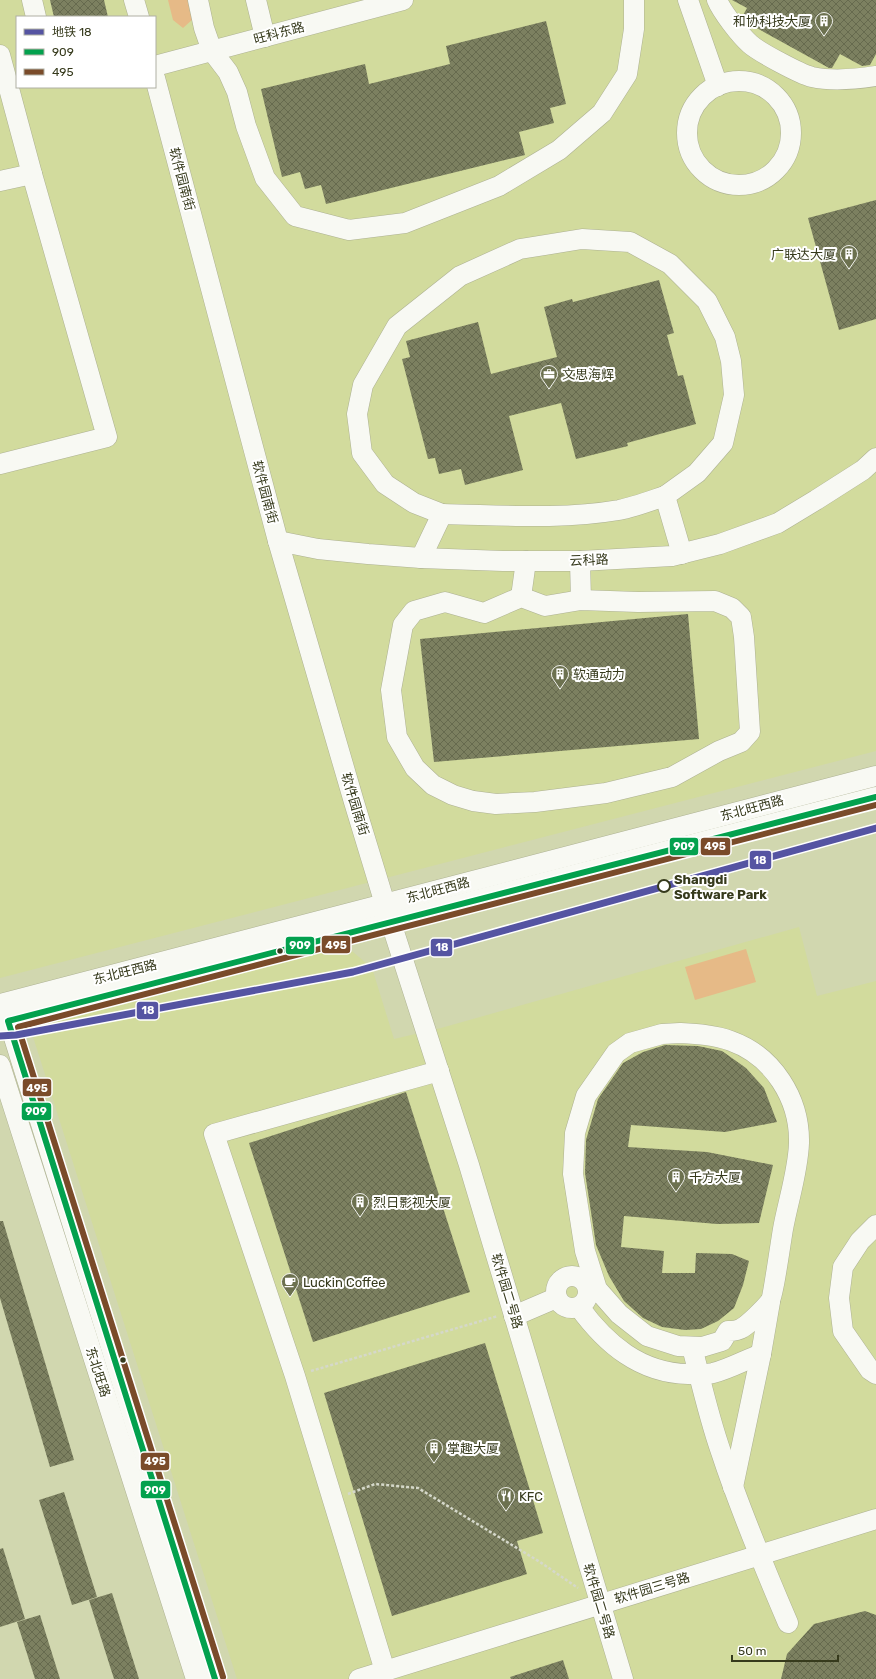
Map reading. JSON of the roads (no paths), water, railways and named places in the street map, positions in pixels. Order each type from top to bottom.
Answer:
[{"type":"street","points":[[32,0],[36,16]]},
{"type":"street","points":[[134,0],[138,16]]},
{"type":"street","points":[[198,0],[204,28],[212,51],[228,72],[237,92],[246,126],[265,178],[295,216],[349,230],[404,223],[499,186],[558,150],[602,113],[627,74],[634,29],[634,0]]},
{"type":"street","points":[[256,0],[266,37]]},
{"type":"street","name":"旺科东路","points":[[156,66],[403,0]]},
{"type":"street","points":[[688,0],[718,86]]},
{"type":"street","points":[[717,0],[720,8],[750,44],[781,63],[812,77],[852,80],[876,76]]},
{"type":"street","points":[[0,56],[107,437],[0,464]]},
{"type":"street","points":[[735,81],[751,82],[770,92],[779,100],[787,114],[791,130],[790,146],[784,161],[772,174],[756,183],[739,186],[722,183],[706,174],[694,161],[688,144],[687,127],[692,110],[703,95],[718,86],[735,81]]},
{"type":"street","name":"软件园南街","points":[[156,82],[278,541],[388,913]]},
{"type":"street","points":[[0,181],[32,174]]},
{"type":"street","points":[[582,238],[630,242],[670,264],[708,301],[725,337],[731,361],[734,395],[723,443],[697,473],[665,496],[620,510],[574,516],[442,514],[414,503],[386,484],[362,453],[357,414],[363,386],[397,326],[460,276],[520,249],[582,238]]},
{"type":"street","name":"云科路","points":[[278,541],[318,549],[421,558],[580,561],[672,556],[720,544],[778,523],[864,470],[875,460]]},
{"type":"street","points":[[665,496],[682,554]]},
{"type":"street","points":[[421,558],[442,514]]},
{"type":"street","points":[[521,597],[526,561]]},
{"type":"street","points":[[580,561],[581,600]]},
{"type":"street","points":[[521,597],[545,606],[581,600],[638,602],[715,601],[732,608],[741,617],[746,659],[750,732],[741,742],[719,751],[672,776],[606,793],[535,802],[496,804],[466,799],[453,795],[433,785],[415,768],[397,737],[391,690],[402,625],[414,611],[445,602],[484,613],[521,597]]},
{"type":"street","name":"东北旺西路","points":[[3,1013],[388,913],[876,776]]},
{"type":"street","name":"东北旺西路","points":[[388,913],[876,797]]},
{"type":"street","name":"软件园二号路","points":[[388,913],[469,1165],[623,1679]]},
{"type":"street","name":"东北旺路","points":[[3,1013],[215,1679]]},
{"type":"street","points":[[733,1487],[761,1354],[797,1160],[799,1143],[797,1114],[784,1085],[764,1061],[742,1046],[730,1040],[698,1034],[662,1034],[630,1043],[616,1053],[586,1096],[575,1133],[573,1174],[591,1283],[586,1300],[579,1307],[568,1308],[563,1306],[556,1298],[555,1293],[559,1282],[568,1276],[579,1278],[591,1283],[619,1314],[647,1336],[678,1346],[692,1347],[702,1347],[722,1341],[728,1332],[742,1329],[770,1302]]},
{"type":"street","name":"东北旺路","points":[[0,1065],[196,1679]]},
{"type":"street","points":[[386,1671],[295,1376],[214,1134],[439,1071]]},
{"type":"street","points":[[876,1225],[860,1241],[843,1267],[839,1298],[842,1331],[870,1370],[876,1374]]},
{"type":"street","points":[[514,1316],[556,1298]]},
{"type":"street","points":[[579,1307],[589,1321],[609,1342],[633,1359],[646,1366],[668,1373],[699,1375],[713,1373],[761,1354]]},
{"type":"street","points":[[692,1347],[720,1451],[758,1555],[788,1622]]},
{"type":"street","name":"软件园三号路","points":[[359,1679],[876,1519]]},
{"type":"metro line","name":"18","points":[[0,1036],[16,1035],[353,972],[876,828]]},
{"type":"place","name":"和协科技大厦","points":[[824,36]]},
{"type":"place","name":"广联达大厦","points":[[849,269]]},
{"type":"place","name":"文思海辉","points":[[549,389]]},
{"type":"place","name":"软通动力","points":[[560,689]]},
{"type":"place","name":"Shangdi Software Park","points":[[664,886]]},
{"type":"place","name":"千方大厦","points":[[676,1192]]},
{"type":"place","name":"烈日影视大厦","points":[[360,1217]]},
{"type":"place","name":"Luckin Coffee","points":[[290,1297]]},
{"type":"place","name":"掌趣大厦","points":[[434,1463]]},
{"type":"place","name":"KFC","points":[[506,1511]]}]
